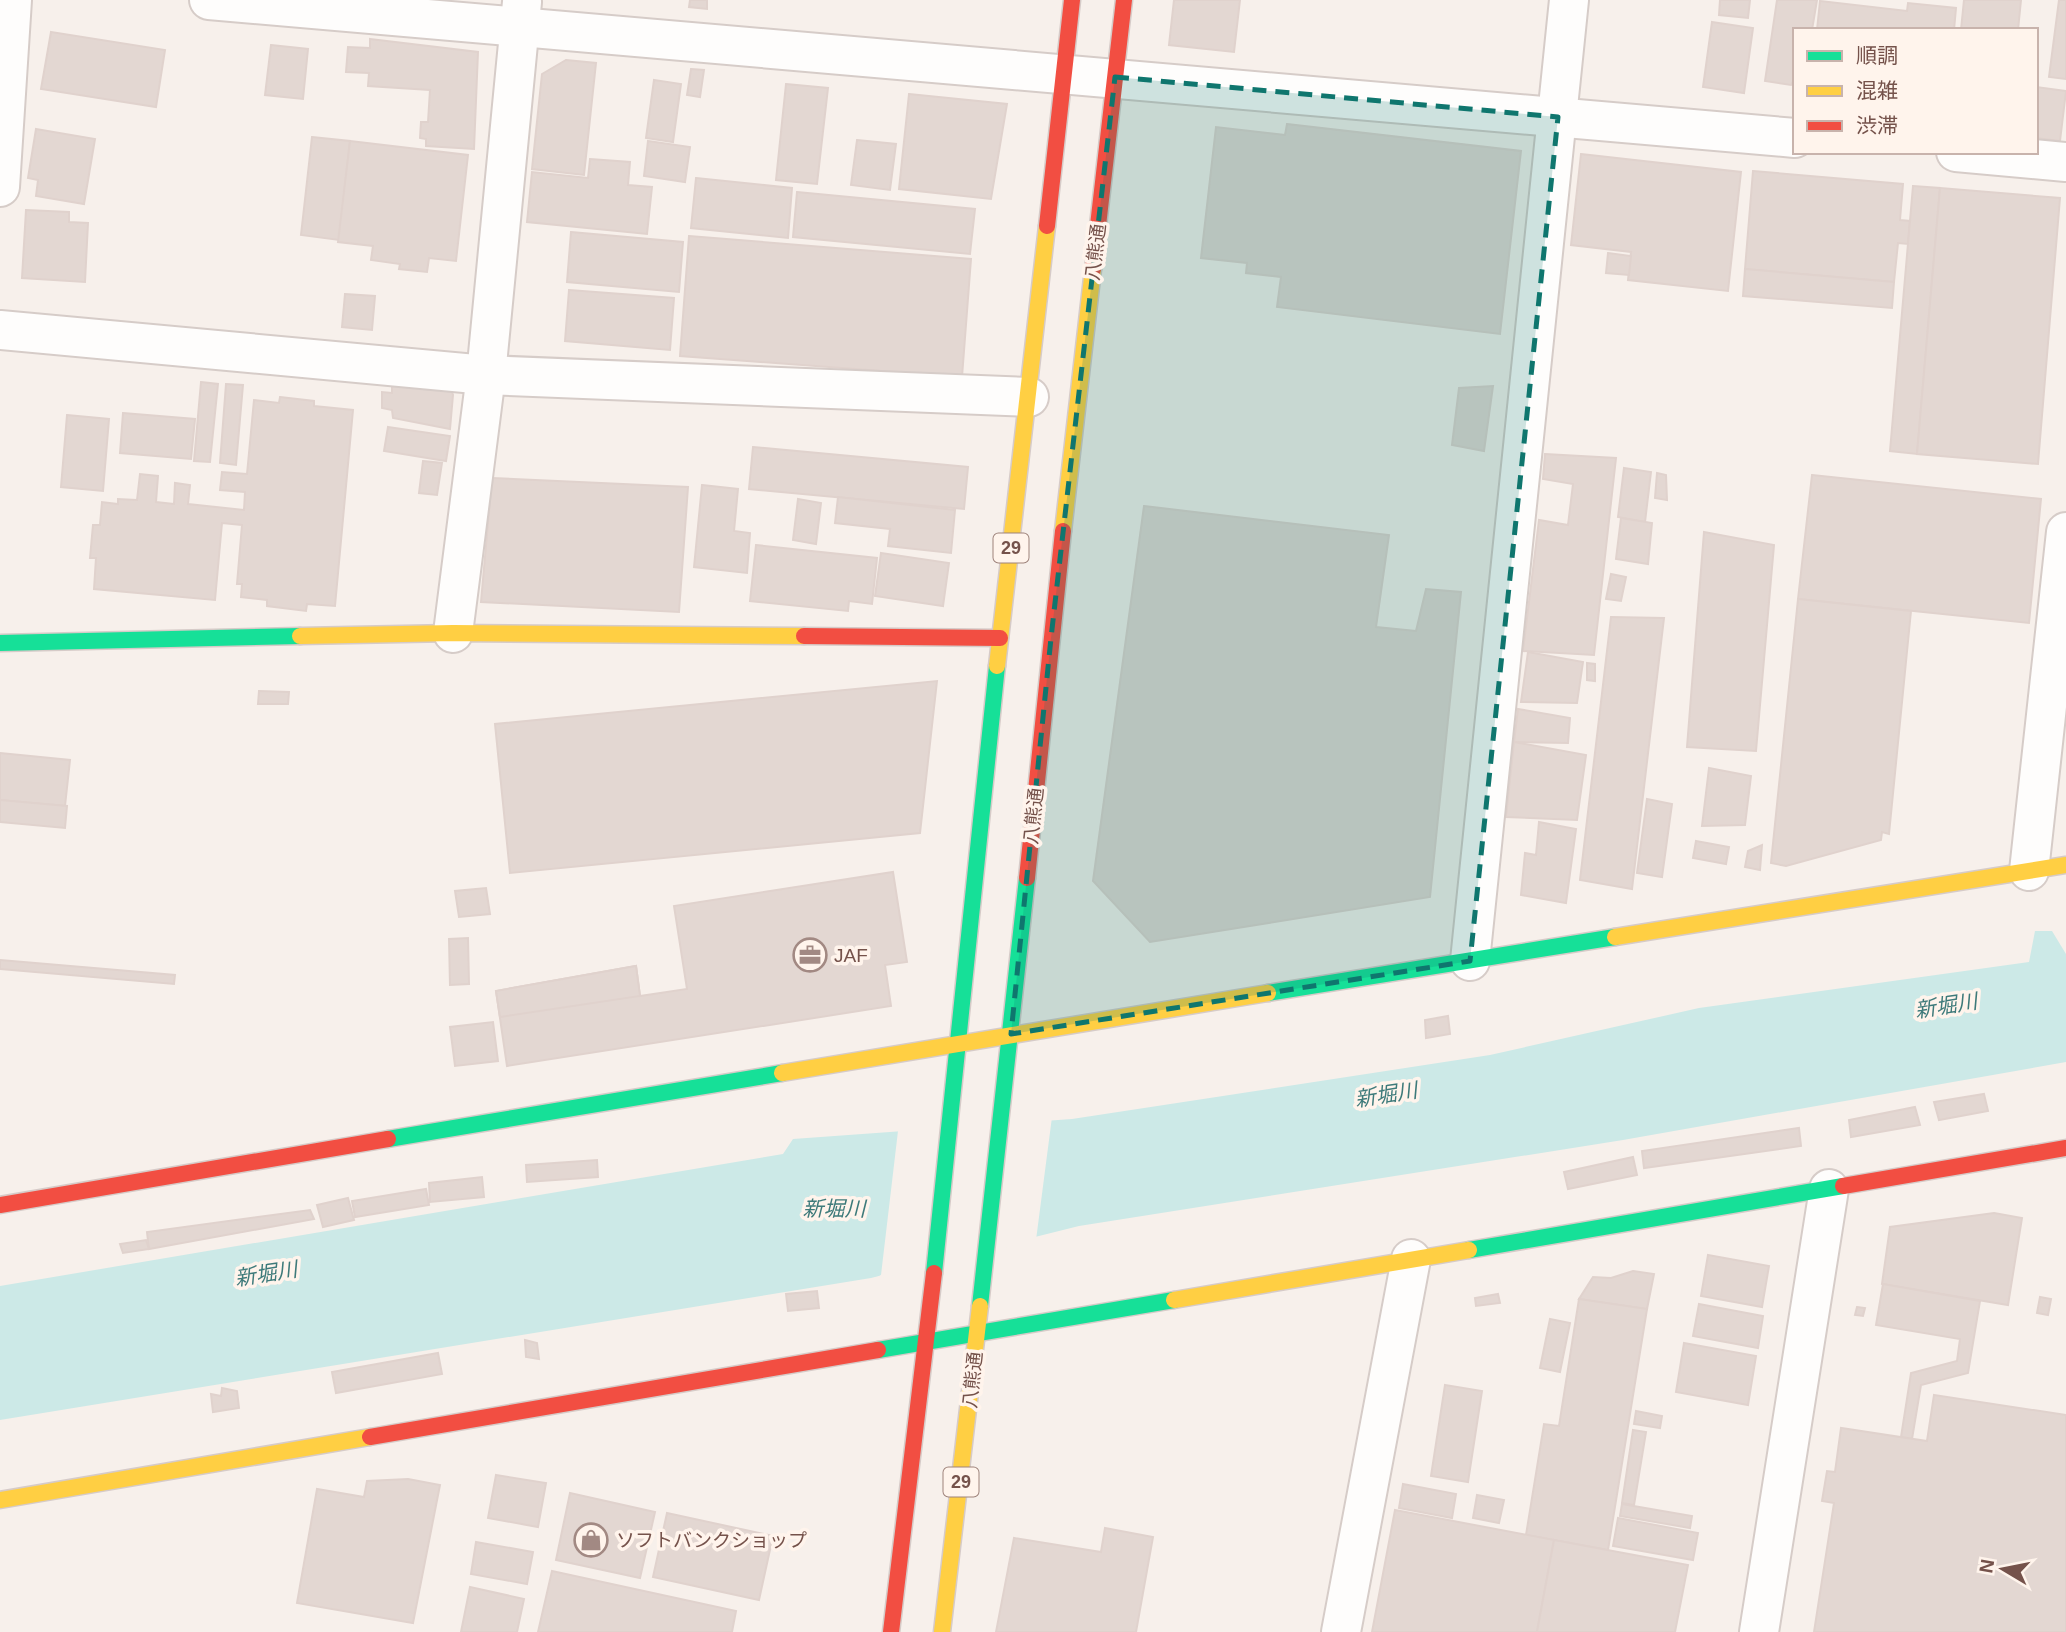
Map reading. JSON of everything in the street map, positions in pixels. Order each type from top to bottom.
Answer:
[{"type":"street","points":[[0,187],[12,0]]},
{"type":"street","points":[[209,0],[521,13],[1115,77],[1793,138]]},
{"type":"street","name":"29","points":[[891,1632],[927,1340],[1000,638],[1030,397],[1072,0]]},
{"type":"street","name":"八熊通","points":[[942,1632],[1006,1088],[1051,638],[1124,0]]},
{"type":"street","points":[[1470,961],[1569,0]]},
{"type":"street","points":[[453,633],[486,375],[521,13]]},
{"type":"street","points":[[1978,154],[2066,162]]},
{"type":"street","points":[[0,330],[486,375],[1030,397]]},
{"type":"street","points":[[2029,871],[2066,532]]},
{"type":"street","points":[[0,643],[453,633],[1000,638]]},
{"type":"street","points":[[0,1205],[1011,1034],[2066,864]]},
{"type":"street","points":[[0,1500],[2066,1148]]},
{"type":"street","points":[[1759,1632],[1829,1189]]},
{"type":"street","points":[[1341,1632],[1411,1259]]},
{"type":"highlighted area","points":[[1115,77],[1558,117],[1470,961],[1011,1034],[1051,638]]},
{"type":"water","name":"新堀川","points":[[2035,931],[2052,931],[2066,954],[2066,1062],[1623,1140],[1079,1226],[871,1278],[0,1420],[0,1286],[783,1154],[793,1139],[1072,1119],[1490,1055],[1699,1008],[2029,962]]},
{"type":"pier","points":[[1052,1117],[1036,1240],[870,1281],[881,1275],[898,1131],[892,1129],[893,1126]]},
{"type":"building","points":[[690,0],[707,0],[707,9],[689,7]]},
{"type":"building","points":[[1174,0],[1240,0],[1234,52],[1169,45]]},
{"type":"building","points":[[1720,0],[1750,0],[1748,18],[1719,15]]},
{"type":"building","points":[[1777,0],[1817,0],[1812,28],[1793,28],[1791,85],[1765,81]]},
{"type":"building","points":[[1964,0],[2021,0],[2018,28],[1961,28]]},
{"type":"building","points":[[2059,0],[2066,0],[2066,79],[2049,77]]},
{"type":"building","points":[[1820,1],[1907,11],[1908,3],[1956,8],[1954,28],[1817,28]]},
{"type":"building","points":[[1712,22],[1753,28],[1744,93],[1703,87]]},
{"type":"building","points":[[51,32],[165,50],[156,107],[41,89]]},
{"type":"building","points":[[370,39],[478,52],[474,149],[426,146],[426,139],[420,138],[421,122],[428,122],[430,90],[368,86],[369,73],[346,72],[348,47],[370,48]]},
{"type":"building","points":[[271,45],[308,49],[303,99],[265,95]]},
{"type":"building","points":[[566,60],[596,63],[584,175],[532,169],[542,74]]},
{"type":"building","points":[[691,69],[704,70],[700,97],[687,95]]},
{"type":"building","points":[[654,80],[681,84],[673,142],[646,138]]},
{"type":"building","points":[[786,84],[828,88],[817,184],[776,180]]},
{"type":"building","points":[[2038,87],[2066,91],[2060,141],[2038,138]]},
{"type":"building","points":[[909,94],[1007,104],[991,199],[899,189]]},
{"type":"building","points":[[1287,124],[1521,151],[1500,334],[1277,307],[1281,277],[1246,273],[1247,263],[1201,258],[1216,127],[1285,135]]},
{"type":"building","points":[[36,129],[95,139],[84,204],[36,196],[38,180],[28,178]]},
{"type":"building","points":[[312,137],[350,141],[339,240],[301,235]]},
{"type":"building","points":[[857,140],[896,144],[890,190],[851,185]]},
{"type":"building","points":[[350,141],[468,155],[456,261],[429,258],[427,272],[399,269],[400,264],[371,260],[373,246],[338,242]]},
{"type":"building","points":[[648,141],[690,147],[685,182],[644,176]]},
{"type":"building","points":[[1581,154],[1741,172],[1728,291],[1628,280],[1631,252],[1571,245]]},
{"type":"building","points":[[590,159],[630,162],[628,185],[652,187],[647,234],[527,222],[532,172],[588,178]]},
{"type":"building","points":[[1753,171],[1903,184],[1900,220],[1910,221],[1908,244],[1898,243],[1894,282],[1745,269]]},
{"type":"building","points":[[696,178],[792,188],[788,238],[691,228]]},
{"type":"building","points":[[1913,186],[1940,188],[1917,454],[1890,451]]},
{"type":"building","points":[[1940,188],[2060,198],[2038,464],[1917,454]]},
{"type":"building","points":[[797,192],[975,209],[970,254],[793,237]]},
{"type":"building","points":[[26,210],[69,212],[69,222],[88,223],[85,282],[22,278]]},
{"type":"building","points":[[571,232],[683,242],[679,292],[567,282]]},
{"type":"building","points":[[689,236],[971,259],[962,377],[680,356]]},
{"type":"building","points":[[1608,253],[1631,256],[1629,275],[1606,273]]},
{"type":"building","points":[[1745,269],[1894,282],[1892,308],[1743,296]]},
{"type":"building","points":[[569,290],[674,298],[670,350],[565,341]]},
{"type":"building","points":[[345,294],[375,296],[372,330],[342,327]]},
{"type":"building","points":[[392,376],[447,378],[453,395],[450,429],[393,418],[392,410],[382,408],[382,392],[392,393]]},
{"type":"building","points":[[201,382],[218,384],[210,462],[194,461]]},
{"type":"building","points":[[226,384],[243,385],[236,465],[220,463]]},
{"type":"building","points":[[1493,386],[1484,451],[1452,445],[1459,388]]},
{"type":"building","points":[[280,397],[314,401],[314,406],[353,410],[335,606],[307,604],[306,611],[267,606],[267,600],[241,597],[242,584],[237,584],[242,525],[222,523],[215,600],[94,589],[96,558],[90,558],[93,525],[100,525],[102,502],[118,504],[118,499],[137,500],[140,474],[158,476],[156,502],[174,504],[175,483],[190,485],[188,504],[244,510],[245,492],[220,490],[222,472],[247,474],[254,400],[279,403]]},
{"type":"building","points":[[123,413],[195,419],[191,459],[120,453]]},
{"type":"building","points":[[67,415],[109,419],[103,491],[61,487]]},
{"type":"building","points":[[388,427],[450,436],[446,461],[384,451]]},
{"type":"building","points":[[753,447],[968,467],[964,509],[749,489]]},
{"type":"building","points":[[1545,454],[1616,458],[1594,655],[1523,651],[1539,520],[1568,525],[1573,484],[1543,479]]},
{"type":"building","points":[[423,461],[442,463],[437,495],[419,493]]},
{"type":"building","points":[[1624,468],[1651,472],[1645,522],[1618,517]]},
{"type":"building","points":[[1657,473],[1666,475],[1667,500],[1655,498]]},
{"type":"building","points":[[1812,475],[2041,499],[2029,623],[1798,599]]},
{"type":"building","points":[[492,478],[688,487],[679,612],[481,602]]},
{"type":"building","points":[[702,485],[738,489],[734,531],[750,533],[747,573],[694,567]]},
{"type":"building","points":[[838,497],[955,510],[951,553],[888,546],[890,529],[835,523]]},
{"type":"building","points":[[798,499],[821,503],[816,544],[793,540]]},
{"type":"building","points":[[1144,506],[1389,535],[1376,627],[1416,631],[1426,589],[1461,592],[1430,897],[1150,942],[1093,881]]},
{"type":"building","points":[[1621,518],[1652,523],[1648,564],[1616,559]]},
{"type":"building","points":[[1704,532],[1774,545],[1756,751],[1687,747]]},
{"type":"building","points":[[756,545],[877,558],[872,604],[849,601],[848,611],[750,601]]},
{"type":"building","points":[[881,553],[949,563],[943,606],[875,596]]},
{"type":"building","points":[[1611,574],[1626,577],[1621,601],[1606,599]]},
{"type":"building","points":[[1798,599],[1911,611],[1889,834],[1882,832],[1881,840],[1786,866],[1771,863]]},
{"type":"building","points":[[1611,617],[1664,618],[1632,889],[1580,880]]},
{"type":"building","points":[[1528,652],[1583,662],[1577,703],[1521,702]]},
{"type":"building","points":[[1587,663],[1595,664],[1595,681],[1587,680]]},
{"type":"building","points":[[937,681],[920,833],[510,873],[495,724]]},
{"type":"building","points":[[259,691],[289,692],[288,704],[258,704]]},
{"type":"building","points":[[1518,709],[1570,718],[1568,743],[1514,742]]},
{"type":"building","points":[[1514,742],[1586,755],[1577,820],[1506,817]]},
{"type":"building","points":[[0,753],[70,760],[65,806],[0,800]]},
{"type":"building","points":[[1709,768],[1751,776],[1745,825],[1702,826]]},
{"type":"building","points":[[1647,799],[1672,804],[1662,877],[1637,873]]},
{"type":"building","points":[[0,800],[67,806],[65,828],[0,822]]},
{"type":"building","points":[[1539,822],[1576,829],[1566,903],[1521,895],[1525,853],[1536,855]]},
{"type":"building","points":[[1696,841],[1729,847],[1726,864],[1693,858]]},
{"type":"building","points":[[1762,845],[1760,870],[1745,867],[1748,851]]},
{"type":"building","points":[[893,872],[907,962],[885,965],[891,1006],[507,1066],[496,991],[636,966],[640,996],[687,989],[674,906]]},
{"type":"building","points":[[486,888],[490,914],[459,917],[455,891]]},
{"type":"building","points":[[468,938],[469,984],[450,985],[449,939]]},
{"type":"building","points":[[0,960],[175,975],[174,984],[0,969]]},
{"type":"building","points":[[636,966],[640,996],[500,1017],[496,991]]},
{"type":"building","points":[[1448,1016],[1450,1034],[1426,1038],[1425,1020]]},
{"type":"building","points":[[493,1022],[498,1061],[455,1066],[450,1027]]},
{"type":"building","points":[[1984,1094],[1988,1111],[1939,1120],[1934,1102]]},
{"type":"building","points":[[1915,1107],[1920,1125],[1851,1137],[1849,1120]]},
{"type":"building","points":[[1799,1128],[1801,1146],[1644,1168],[1642,1151]]},
{"type":"building","points":[[1633,1157],[1637,1175],[1568,1189],[1564,1172]]},
{"type":"building","points":[[597,1160],[598,1177],[527,1182],[526,1165]]},
{"type":"building","points":[[482,1177],[484,1197],[430,1202],[429,1183]]},
{"type":"building","points":[[426,1189],[429,1205],[355,1217],[352,1201]]},
{"type":"building","points":[[348,1198],[354,1220],[323,1227],[317,1205]]},
{"type":"building","points":[[310,1210],[314,1219],[149,1249],[147,1232]]},
{"type":"building","points":[[1994,1213],[2022,1218],[2008,1305],[1882,1284],[1890,1227]]},
{"type":"building","points":[[146,1240],[149,1249],[123,1253],[120,1244]]},
{"type":"building","points":[[1708,1255],[1769,1266],[1762,1307],[1701,1296]]},
{"type":"building","points":[[1633,1271],[1654,1274],[1647,1309],[1579,1299],[1593,1277],[1611,1278]]},
{"type":"building","points":[[1883,1284],[1980,1301],[1968,1373],[1921,1385],[1912,1439],[1901,1437],[1911,1373],[1957,1361],[1960,1339],[1876,1325]]},
{"type":"building","points":[[817,1291],[819,1308],[788,1311],[786,1294]]},
{"type":"building","points":[[1498,1294],[1500,1303],[1476,1306],[1475,1298]]},
{"type":"building","points":[[2040,1297],[2051,1299],[2048,1315],[2037,1313]]},
{"type":"building","points":[[1579,1299],[1647,1309],[1608,1550],[1526,1535],[1544,1424],[1559,1426]]},
{"type":"building","points":[[1699,1304],[1763,1316],[1758,1348],[1693,1336]]},
{"type":"building","points":[[1857,1307],[1865,1308],[1863,1316],[1855,1315]]},
{"type":"building","points":[[1550,1319],[1570,1323],[1560,1372],[1540,1368]]},
{"type":"building","points":[[525,1340],[537,1343],[539,1359],[526,1357]]},
{"type":"building","points":[[1684,1343],[1756,1356],[1748,1405],[1676,1392]]},
{"type":"building","points":[[438,1353],[442,1374],[336,1393],[332,1372]]},
{"type":"building","points":[[1445,1385],[1482,1391],[1468,1482],[1431,1476]]},
{"type":"building","points":[[222,1388],[237,1391],[239,1408],[213,1412],[211,1394],[221,1396]]},
{"type":"building","points":[[1934,1395],[2066,1415],[2066,1632],[1814,1632],[1834,1503],[1822,1501],[1827,1471],[1835,1472],[1841,1428],[1927,1441]]},
{"type":"building","points":[[1636,1411],[1662,1416],[1660,1428],[1634,1424]]},
{"type":"building","points":[[1633,1430],[1646,1432],[1634,1505],[1622,1503]]},
{"type":"building","points":[[496,1475],[546,1483],[538,1527],[488,1518]]},
{"type":"building","points":[[408,1479],[440,1485],[413,1623],[297,1603],[317,1489],[364,1497],[367,1481]]},
{"type":"building","points":[[1403,1484],[1456,1494],[1452,1518],[1399,1508]]},
{"type":"building","points":[[570,1493],[655,1512],[640,1578],[556,1560]]},
{"type":"building","points":[[1477,1495],[1504,1500],[1499,1523],[1473,1518]]},
{"type":"building","points":[[1622,1504],[1692,1516],[1690,1528],[1620,1516]]},
{"type":"building","points":[[1395,1510],[1554,1540],[1537,1632],[1372,1632]]},
{"type":"building","points":[[667,1513],[773,1536],[759,1600],[653,1577]]},
{"type":"building","points":[[1618,1518],[1698,1533],[1693,1560],[1613,1546]]},
{"type":"building","points":[[1105,1528],[1153,1537],[1136,1632],[996,1632],[1014,1538],[1101,1552]]},
{"type":"building","points":[[1554,1540],[1688,1565],[1675,1632],[1537,1632]]},
{"type":"building","points":[[476,1542],[533,1552],[527,1584],[471,1574]]},
{"type":"building","points":[[552,1571],[736,1611],[732,1632],[538,1632]]},
{"type":"building","points":[[470,1587],[524,1599],[517,1632],[461,1632]]},
{"type":"traffic: fast","points":[[0,643],[300,636]]},
{"type":"traffic: fast","points":[[934,1273],[997,666]]},
{"type":"traffic: fast","points":[[980,1306],[1027,878]]},
{"type":"traffic: fast","points":[[1268,993],[1615,937]]},
{"type":"traffic: fast","points":[[388,1139],[782,1073]]},
{"type":"traffic: fast","points":[[1469,1250],[1843,1186]]},
{"type":"traffic: fast","points":[[878,1350],[1174,1300]]},
{"type":"traffic: slow","points":[[997,666],[1047,226]]},
{"type":"traffic: slow","points":[[1063,531],[1093,269]]},
{"type":"traffic: slow","points":[[300,636],[453,633],[804,636]]},
{"type":"traffic: slow","points":[[1615,937],[2066,865]]},
{"type":"traffic: slow","points":[[782,1073],[1268,993]]},
{"type":"traffic: slow","points":[[1174,1300],[1469,1250]]},
{"type":"traffic: slow","points":[[942,1632],[980,1306]]},
{"type":"traffic: slow","points":[[0,1500],[370,1437]]},
{"type":"traffic: jam","points":[[1047,226],[1072,0]]},
{"type":"traffic: jam","points":[[1093,269],[1124,0]]},
{"type":"traffic: jam","points":[[1027,878],[1063,531]]},
{"type":"traffic: jam","points":[[804,636],[1000,638]]},
{"type":"traffic: jam","points":[[0,1205],[388,1139]]},
{"type":"traffic: jam","points":[[1843,1186],[2066,1148]]},
{"type":"traffic: jam","points":[[891,1632],[934,1273]]},
{"type":"traffic: jam","points":[[370,1437],[878,1350]]},
{"type":"place","name":"JAF","points":[[810,955]]},
{"type":"place","name":"ソフトバンクショップ","points":[[591,1540]]}]
